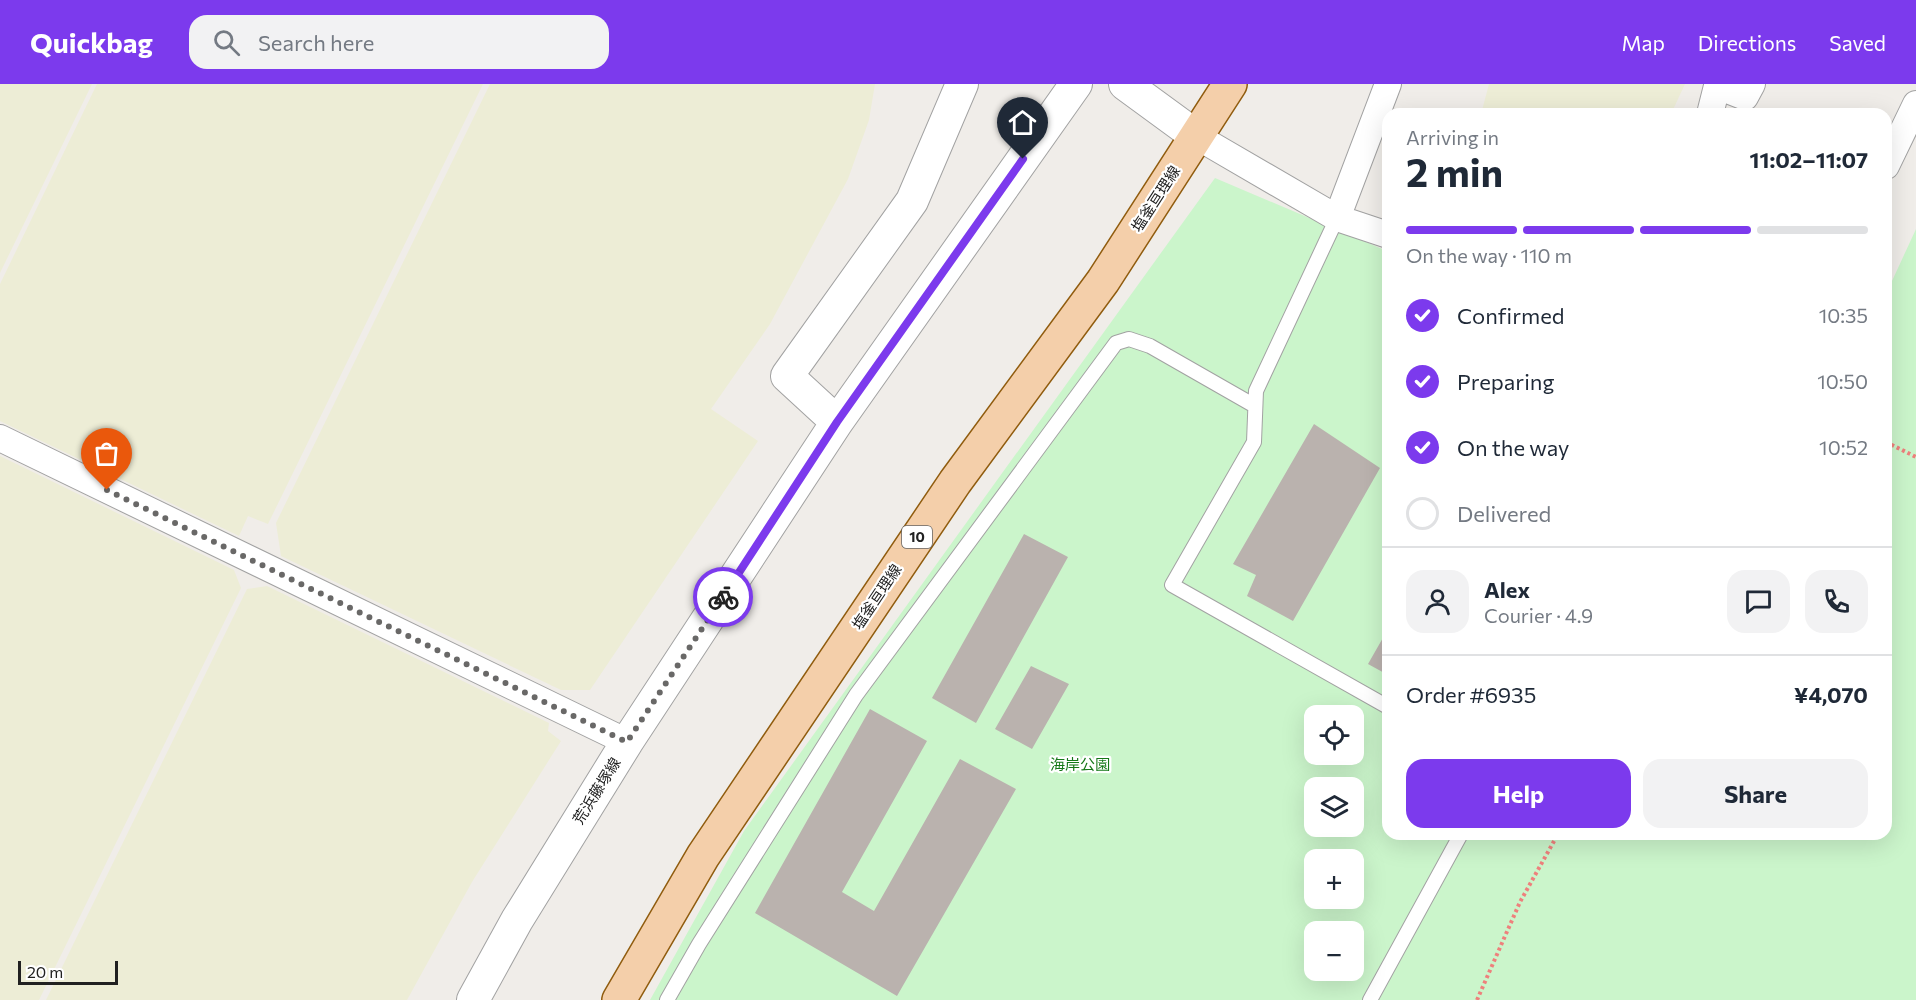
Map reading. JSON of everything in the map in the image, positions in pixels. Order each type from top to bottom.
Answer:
[{"type":"main road","name":"塩釜亘理線","points":[[619,1000],[703,856],[955,482],[1102,281],[1230,84]]},
{"type":"street","points":[[837,422],[787,376],[912,201],[963,84]]},
{"type":"street","name":"荒浜藤塚線","points":[[473,1000],[517,920],[627,742],[837,422],[1076,84]]},
{"type":"street","points":[[1337,218],[1388,84]]},
{"type":"street","points":[[1712,108],[1717,86],[1745,97],[1752,84]]},
{"type":"street","points":[[1135,91],[1196,136],[1337,218],[1382,233]]},
{"type":"street","points":[[1892,154],[1916,104]]},
{"type":"street","points":[[0,438],[627,742]]},
{"type":"lane","points":[[1337,218],[1256,391],[1254,442],[1172,585],[1382,704]]},
{"type":"lane","points":[[667,1000],[699,944],[856,695],[1116,343],[1129,339],[1150,346],[1255,406]]},
{"type":"lane","points":[[1370,1000],[1458,840]]},
{"type":"path","points":[[1892,445],[1916,457]]},
{"type":"path","points":[[1477,1000],[1520,902],[1555,840]]},
{"type":"green space","points":[[0,84],[92,84],[0,273]]},
{"type":"green space","points":[[97,84],[483,84],[268,524],[248,516],[239,536],[0,421],[0,284]]},
{"type":"green space","points":[[490,84],[875,84],[869,120],[848,179],[770,324],[711,409],[758,441],[590,690],[561,690],[281,556],[276,523]]},
{"type":"green space","points":[[1489,84],[1685,84],[1674,108],[1483,108]]},
{"type":"green space","name":"海岸公園","points":[[1215,178],[1382,249],[1382,840],[1892,840],[1892,281],[1916,229],[1916,1000],[650,1000],[744,831]]},
{"type":"green space","points":[[0,456],[234,570],[241,588],[39,1000],[0,1000]]},
{"type":"green space","points":[[267,586],[549,723],[548,731],[561,741],[472,882],[407,1000],[46,1000],[247,589]]},
{"type":"building","points":[[1314,424],[1380,468],[1293,621],[1247,596],[1256,575],[1233,564]]},
{"type":"building","points":[[1024,534],[1068,557],[976,723],[932,698]]},
{"type":"building","points":[[1382,640],[1382,672],[1368,664]]},
{"type":"building","points":[[1031,666],[1069,684],[1032,749],[995,729]]},
{"type":"building","points":[[870,709],[927,741],[842,892],[874,911],[960,759],[1016,789],[897,996],[755,913]]},
{"type":"way so far","points":[[107,490],[627,742],[723,597]]},
{"type":"route","points":[[723,597],[837,422],[1023,159]]}]
